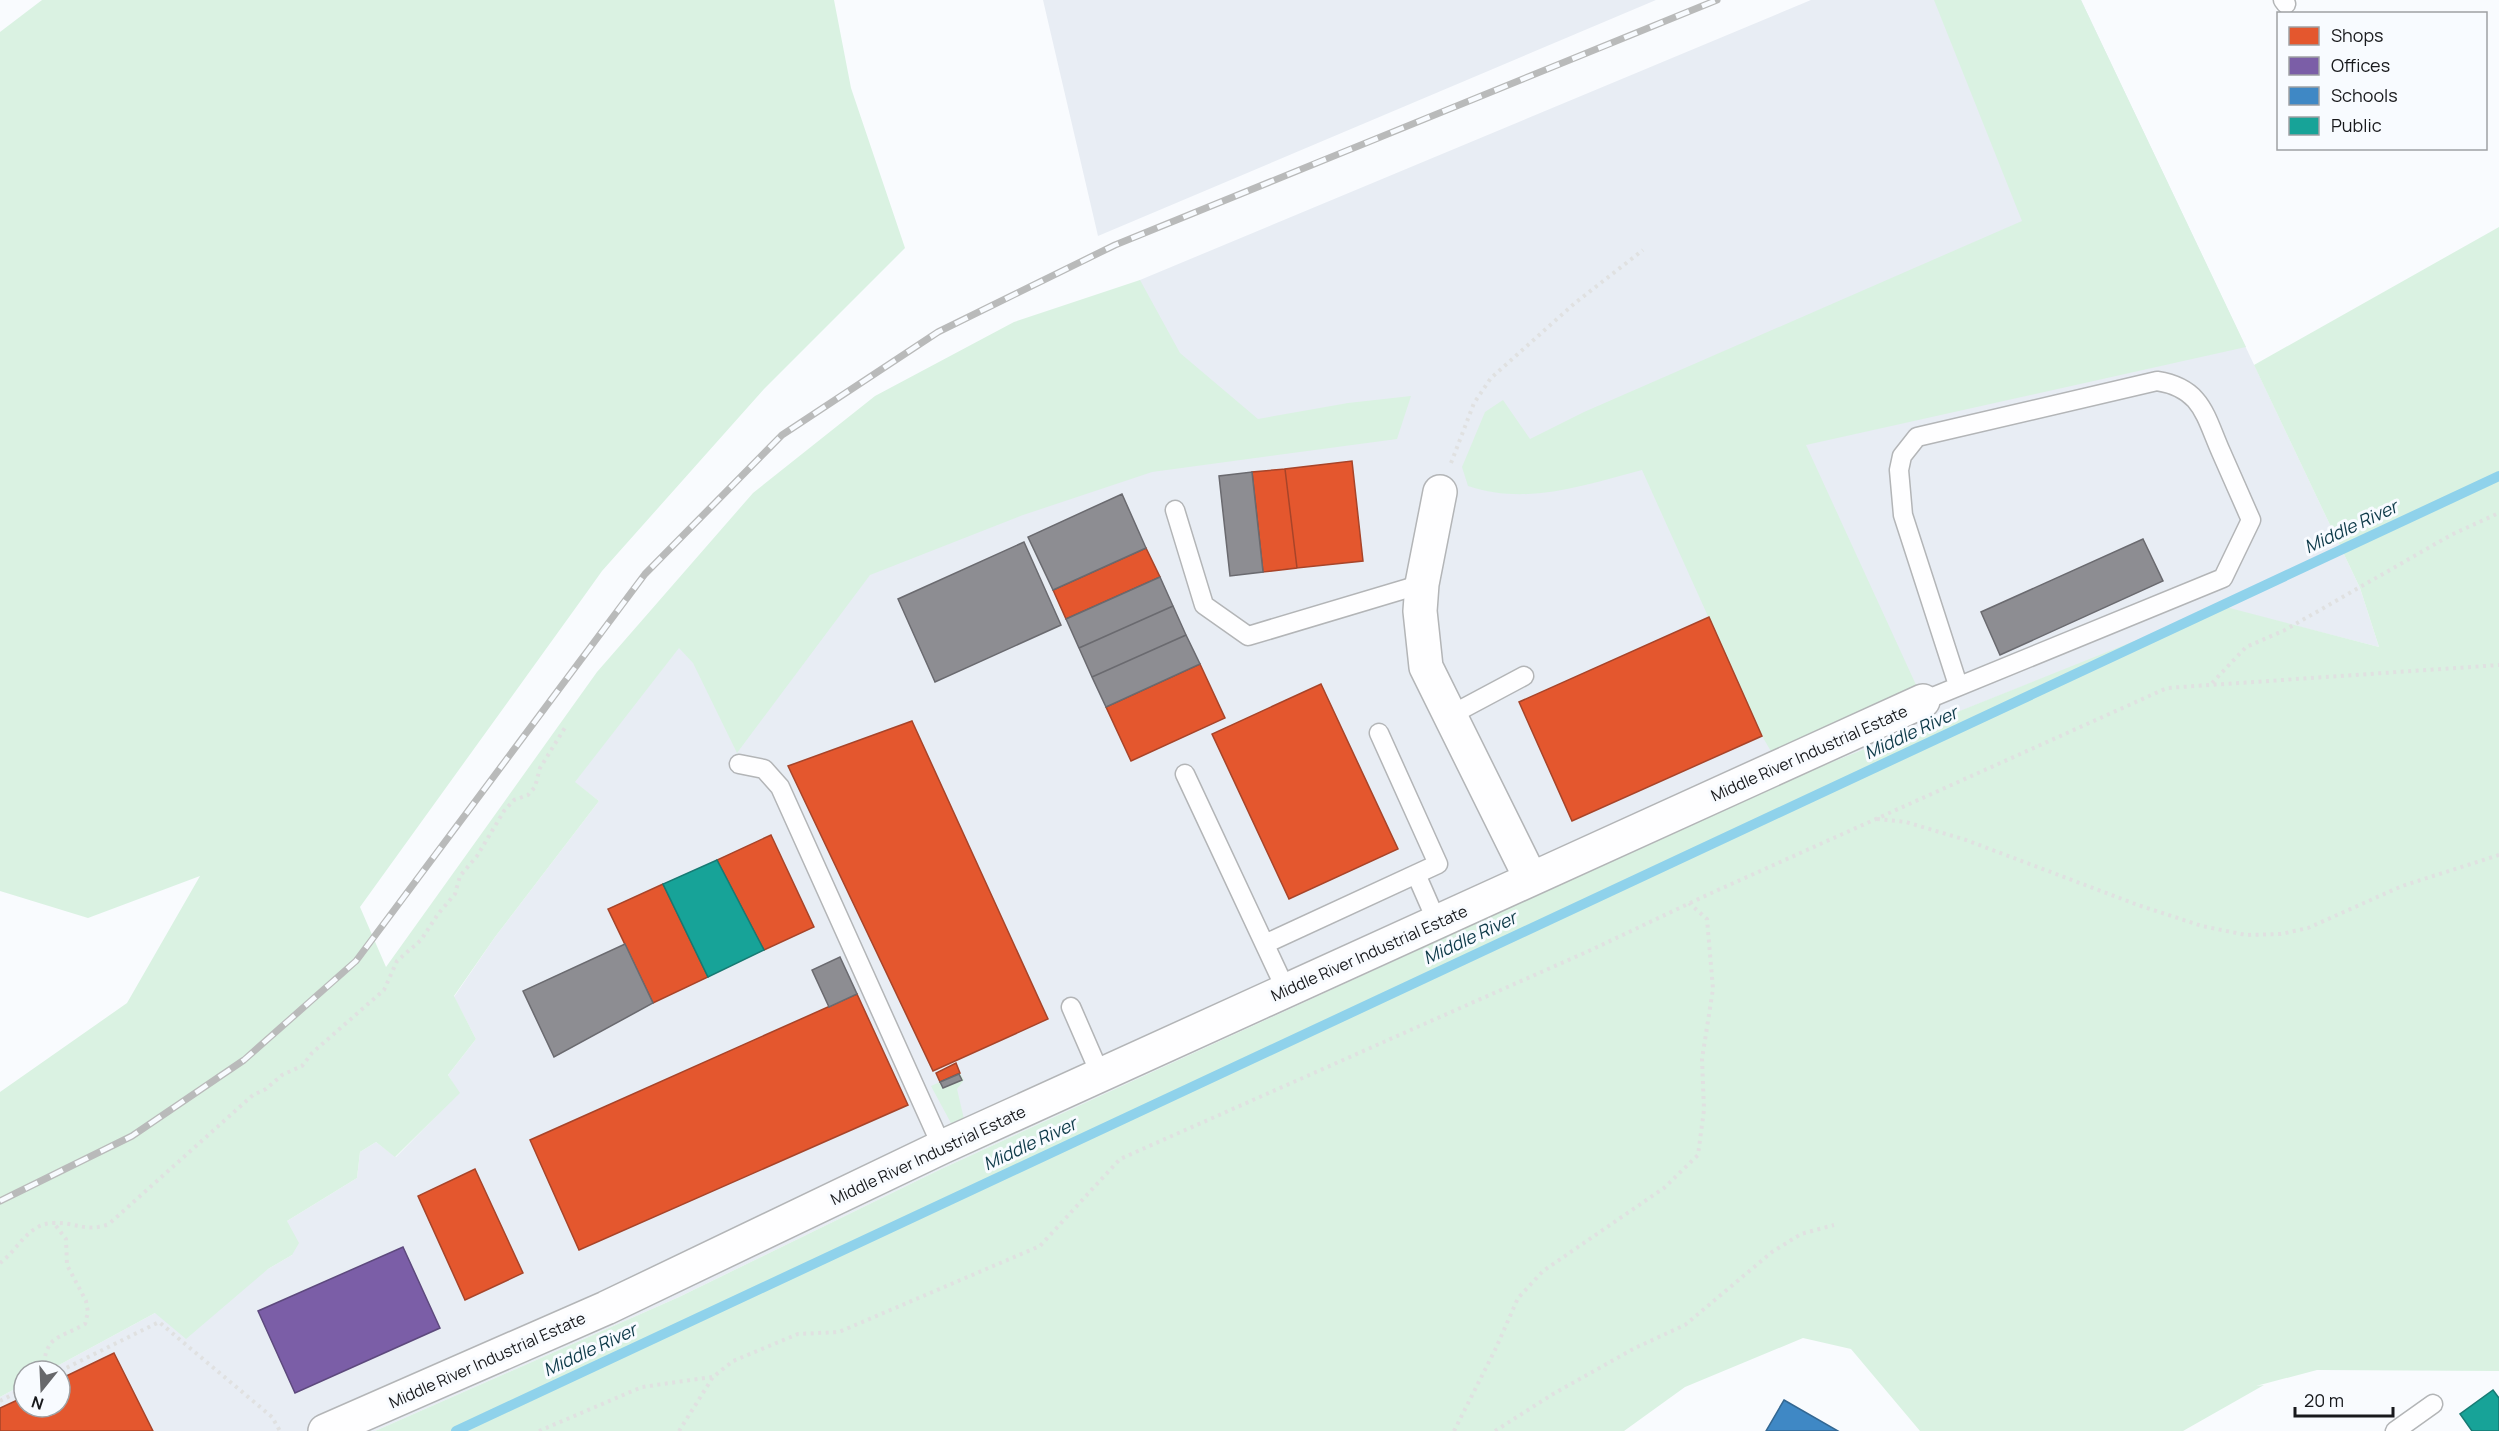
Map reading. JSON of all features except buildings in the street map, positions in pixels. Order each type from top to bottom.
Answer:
[{"type":"street","points":[[1440,492],[1422,584],[1420,611],[1426,666],[1530,879]]},
{"type":"street","name":"Middle River Industrial Estate","points":[[325,1431],[606,1308],[942,1147],[1923,701]]},
{"type":"lane","points":[[1923,701],[2223,578],[2251,520],[2218,445],[2208,415],[2184,390],[2170,383],[2157,381],[1917,437],[1902,456],[1899,470],[1903,515],[1959,685]]},
{"type":"lane","points":[[1175,510],[1204,605],[1248,636],[1422,584]]},
{"type":"lane","points":[[1449,716],[1524,676]]},
{"type":"lane","points":[[1265,944],[1438,864],[1379,733]]},
{"type":"lane","points":[[739,764],[764,769],[780,788],[942,1147]]},
{"type":"lane","points":[[1185,774],[1286,990]]},
{"type":"lane","points":[[1416,874],[1437,922]]},
{"type":"lane","points":[[1071,1007],[1101,1076]]},
{"type":"lane","points":[[2395,1431],[2433,1404]]},
{"type":"path","points":[[1440,492],[1474,403],[1491,378],[1575,303],[1642,250]]},
{"type":"path","points":[[2211,684],[2246,647],[2285,630],[2451,535],[2499,513]]},
{"type":"path","points":[[679,1431],[713,1377],[733,1361],[798,1334],[839,1332],[1040,1246],[1120,1159],[1580,955],[1689,903],[2167,688],[2499,665]]},
{"type":"path","points":[[0,1263],[23,1237],[53,1222],[86,1228],[97,1228],[109,1224],[253,1095],[266,1089],[282,1075],[302,1066],[323,1043],[374,1001],[384,990],[397,961],[421,940],[455,894],[460,876],[477,856],[504,811],[514,800],[528,795],[535,787],[540,768],[566,726]]},
{"type":"path","points":[[1876,819],[1906,822],[1956,837],[2139,905],[2202,926],[2246,935],[2281,934],[2308,928],[2402,886],[2499,855]]},
{"type":"path","points":[[1454,1431],[1496,1348],[1518,1298],[1543,1271],[1664,1188],[1698,1155],[1704,1110],[1702,1059],[1713,989],[1707,919],[1689,903]]},
{"type":"path","points":[[44,1359],[45,1349],[52,1341],[86,1324],[88,1312],[86,1300],[67,1265],[66,1239],[53,1222]]},
{"type":"path","points":[[1495,1431],[1553,1394],[1635,1348],[1685,1325],[1772,1252],[1801,1234],[1834,1225]]},
{"type":"path","points":[[72,1365],[159,1322],[272,1417],[280,1431]]},
{"type":"path","points":[[539,1431],[642,1387],[713,1377]]},
{"type":"shaded area","points":[[1043,0],[1656,0],[1098,236]]},
{"type":"shaded area","points":[[1811,0],[2081,0],[2360,588],[2379,647],[2222,607],[1792,778],[939,1170],[679,1297],[375,1431],[0,1431],[0,1397],[12,1390],[12,1419],[72,1419],[72,1359],[70,1359],[155,1313],[268,1269],[292,1255],[287,1221],[357,1178],[360,1152],[376,1142],[396,1157],[459,1093],[448,1075],[476,1039],[454,997],[495,937],[599,801],[574,782],[679,647],[827,515],[1140,280]]},
{"type":"green space","points":[[42,0],[834,0],[851,88],[905,248],[764,389],[602,571],[360,907],[386,967],[597,672],[753,493],[875,396],[1014,322],[1140,280],[1180,353],[1258,419],[1348,403],[1411,396],[1397,439],[1152,472],[1023,515],[870,575],[737,753],[693,663],[679,648],[575,782],[599,801],[495,937],[454,996],[476,1039],[448,1075],[460,1093],[395,1157],[376,1142],[360,1152],[357,1178],[287,1221],[299,1243],[292,1255],[268,1269],[186,1339],[155,1313],[70,1359],[12,1359],[12,1390],[0,1397],[0,1092],[127,1003],[200,876],[88,918],[0,891],[0,32]]},
{"type":"green space","points":[[1934,0],[2081,0],[2246,347],[1806,445],[1917,687],[1772,753],[1762,736],[1642,470],[1556,491],[1512,494],[1490,492],[1468,486],[1462,467],[1485,412],[1503,400],[1530,439],[1584,412],[2022,221]]},
{"type":"green space","points":[[2499,227],[2499,1371],[2317,1370],[2256,1386],[2264,1385],[2183,1431],[1920,1431],[1851,1349],[1803,1338],[1685,1387],[1624,1431],[375,1431],[679,1297],[939,1170],[1792,778],[2222,606],[2379,647],[2360,588],[2254,365]]},
{"type":"green space","points":[[960,1073],[964,1080],[957,1089],[964,1119],[952,1125],[931,1086]]},
{"type":"waterway","name":"Middle River","points":[[456,1431],[2499,476]]},
{"type":"railway","points":[[0,1201],[132,1136],[244,1060],[356,961],[645,574],[782,435],[938,332],[1115,245],[1717,0]]}]
